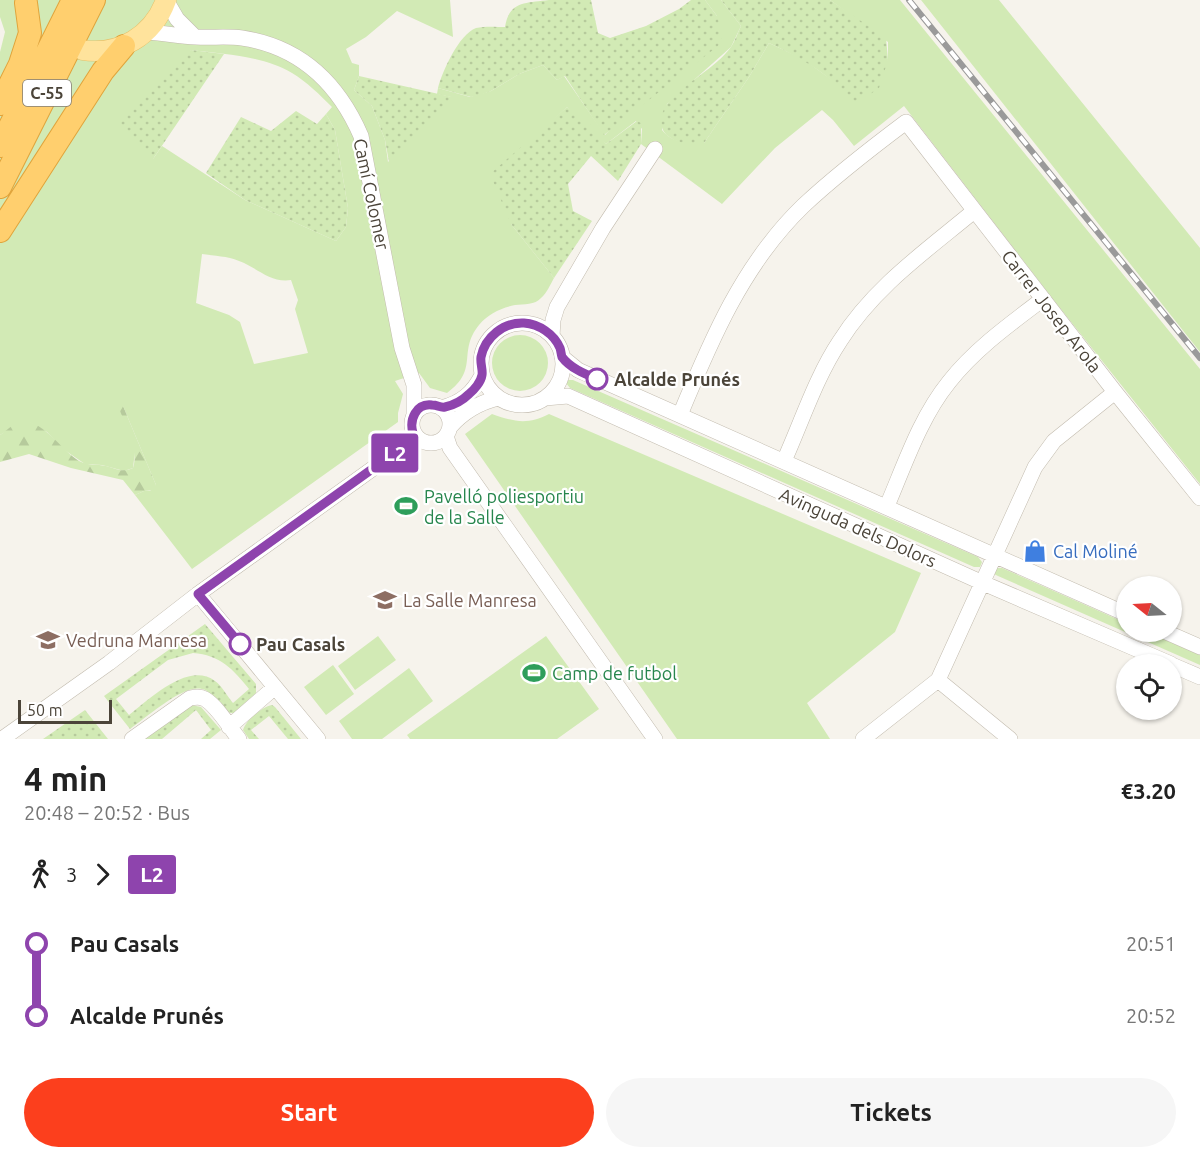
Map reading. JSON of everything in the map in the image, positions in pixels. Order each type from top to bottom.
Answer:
[{"type":"highway","name":"C-55","points":[[0,146],[73,0]]},
{"type":"highway","name":"C-55","points":[[0,187],[94,0]]},
{"type":"highway","points":[[0,104],[20,63],[30,33],[25,2]]},
{"type":"highway","points":[[0,231],[103,71],[124,45]]},
{"type":"main road","points":[[82,50],[103,51],[124,45],[145,32],[158,17],[166,0]]},
{"type":"main road","points":[[25,2],[35,21],[44,31]]},
{"type":"street","points":[[166,0],[177,19],[195,37]]},
{"type":"street","name":"Camí Colomer","points":[[145,32],[195,37],[242,38],[284,49],[323,76],[350,111],[361,136],[402,348],[414,385],[414,415]]},
{"type":"street","name":"Carrer Josep Arola","points":[[680,415],[710,340],[738,289],[762,253],[801,208],[847,167],[906,122],[1200,498]]},
{"type":"street","points":[[552,336],[557,307],[603,228],[654,149]]},
{"type":"street","points":[[784,461],[828,362],[852,324],[874,297],[904,267],[974,211]]},
{"type":"street","points":[[887,506],[913,444],[948,384],[964,364],[1043,299]]},
{"type":"street","points":[[529,324],[550,314],[557,307]]},
{"type":"street","points":[[516,323],[539,327],[552,336],[560,348],[562,357],[561,378],[553,391],[545,398],[531,404],[512,404],[498,398],[488,388],[482,375],[481,357],[492,336],[516,323]]},
{"type":"street","name":"Avinguda dels Dolors","points":[[562,357],[578,370],[1116,609]]},
{"type":"street","points":[[482,375],[476,388],[466,398],[452,405],[424,406],[414,415],[411,424],[413,433],[419,440],[430,444],[439,442],[459,417],[481,402],[498,398]]},
{"type":"street","name":"Camí Colomer","points":[[414,385],[424,396],[439,406]]},
{"type":"street","points":[[863,739],[938,680],[1035,467],[1054,441],[1115,392]]},
{"type":"street","name":"Avinguda dels Dolors","points":[[545,398],[568,396],[1146,654]]},
{"type":"street","points":[[439,406],[449,418],[450,448],[655,739]]},
{"type":"street","points":[[2,739],[109,663],[198,594],[407,444],[413,433]]},
{"type":"street","points":[[198,594],[318,739]]},
{"type":"street","points":[[1182,639],[1200,646]]},
{"type":"street","name":"Avinguda dels Dolors","points":[[1182,670],[1200,677]]},
{"type":"street","points":[[938,680],[1010,739]]},
{"type":"street","points":[[132,739],[190,698],[198,697],[204,699],[234,733],[275,687]]},
{"type":"green space","points":[[0,0],[450,0],[453,37],[397,11],[366,37],[346,49],[352,63],[359,65],[359,76],[354,90],[372,106],[385,140],[388,162],[451,97],[437,94],[438,88],[470,97],[491,91],[519,74],[543,65],[557,80],[564,76],[605,135],[717,16],[705,0],[721,0],[741,26],[731,47],[667,104],[662,130],[676,140],[704,143],[769,43],[803,59],[832,80],[888,60],[888,42],[830,0],[900,0],[1200,369],[1200,484],[904,106],[854,146],[822,110],[775,148],[722,204],[641,144],[642,129],[636,121],[606,144],[567,107],[533,139],[511,224],[554,278],[545,294],[536,302],[505,308],[491,315],[479,325],[469,344],[463,376],[447,393],[430,388],[419,373],[395,381],[403,394],[398,422],[192,569],[135,495],[150,491],[156,485],[123,406],[135,451],[133,468],[124,471],[102,465],[85,464],[63,449],[47,432],[31,423],[22,422],[0,435],[0,52],[5,32],[0,17]],"holes":[[[191,50],[243,57],[281,67],[303,80],[332,107],[326,114],[335,130],[348,208],[346,227],[336,241],[245,200],[162,146],[153,159]],[[202,254],[234,259],[270,277],[291,280],[298,300],[295,309],[308,353],[254,364],[240,322],[229,315],[196,303]]]},
{"type":"green space","points":[[549,0],[591,0],[598,33],[610,38],[646,26],[691,0],[705,0],[717,16],[723,35],[718,46],[604,135],[565,76],[557,80],[543,65],[519,74],[491,91],[471,97],[438,88],[452,54],[470,32],[480,27],[505,27],[510,12],[515,8],[526,3]]},
{"type":"green space","points":[[721,0],[830,0],[886,38],[888,60],[879,88],[855,105],[827,76],[794,55],[769,43],[704,143],[685,143],[672,139],[661,125],[665,107],[682,89],[725,55],[741,26]]},
{"type":"green space","points":[[921,0],[999,0],[1200,248],[1200,352]]},
{"type":"green space","points":[[191,50],[224,54],[153,159],[134,142],[119,121]]},
{"type":"green space","points":[[359,76],[452,97],[393,162],[389,162],[385,140],[372,106],[354,90]]},
{"type":"green space","points":[[567,107],[592,126],[606,144],[637,121],[641,123],[641,144],[618,181],[591,156],[568,184],[573,211],[592,221],[554,278],[511,224],[490,174]]},
{"type":"green space","points":[[296,111],[317,124],[326,114],[335,130],[348,208],[346,227],[336,241],[245,200],[206,173],[241,117],[271,131]]},
{"type":"green space","points":[[514,335],[526,335],[536,339],[544,347],[548,363],[544,379],[536,387],[526,391],[514,391],[504,387],[496,379],[492,369],[492,357],[496,347],[504,339]]},
{"type":"green space","points":[[568,380],[573,380],[978,557],[982,562],[980,567],[974,567],[570,388],[566,383]]},
{"type":"green space","points":[[117,403],[123,406],[156,485],[155,490],[135,495],[123,480],[71,468],[29,454],[0,462],[0,435],[19,422],[27,422],[43,429],[82,463],[123,470],[133,468],[135,461],[133,445]]},
{"type":"green space","points":[[492,414],[507,419],[528,421],[549,414],[921,573],[895,632],[807,703],[830,739],[677,739],[465,434]]},
{"type":"green space","points":[[997,568],[1002,568],[1116,619],[1116,628],[998,576],[994,574]]},
{"type":"green space","points":[[205,624],[256,684],[256,693],[234,713],[223,710],[206,691],[194,689],[175,697],[130,729],[104,696]],"holes":[[[193,653],[203,654],[225,664],[249,689],[233,703],[215,681],[204,676],[193,676],[170,684],[129,715],[116,699],[168,660]]]},
{"type":"green space","points":[[378,636],[396,660],[355,690],[338,666]]},
{"type":"green space","name":"Camp de futbol","points":[[546,636],[599,709],[557,739],[410,739],[407,735]]},
{"type":"green space","points":[[1148,642],[1170,642],[1200,655],[1200,665],[1182,657],[1182,654],[1175,654]]},
{"type":"green space","points":[[333,665],[354,694],[326,715],[304,687]]},
{"type":"green space","points":[[409,668],[433,701],[382,739],[352,739],[339,721]]},
{"type":"green space","points":[[191,705],[201,707],[221,730],[210,739],[201,739],[211,730],[196,710],[162,739],[143,739]]},
{"type":"green space","points":[[272,705],[301,739],[288,739],[269,716],[251,730],[259,739],[249,739],[243,730],[247,722],[255,714]]},
{"type":"green space","points":[[85,710],[108,739],[43,739]]},
{"type":"railway","points":[[909,0],[1200,358]]},
{"type":"bus line","name":"L2","points":[[240,644],[198,594],[407,444],[413,433],[412,418],[419,408],[430,404],[441,408],[466,398],[476,388],[482,375],[481,357],[486,344],[498,330],[516,323],[539,327],[555,339],[562,357],[578,370],[597,379]]},
{"type":"place","name":"Alcalde Prunés","points":[[597,379]]},
{"type":"place","name":"Pavelló poliesportiu de la Salle","points":[[406,506]]},
{"type":"place","name":"Cal Moliné","points":[[1035,551]]},
{"type":"place","name":"La Salle Manresa","points":[[385,600]]},
{"type":"place","name":"Vedruna Manresa","points":[[48,640]]},
{"type":"place","name":"Pau Casals","points":[[240,644]]},
{"type":"place","name":"Camp de futbol","points":[[534,673]]}]
